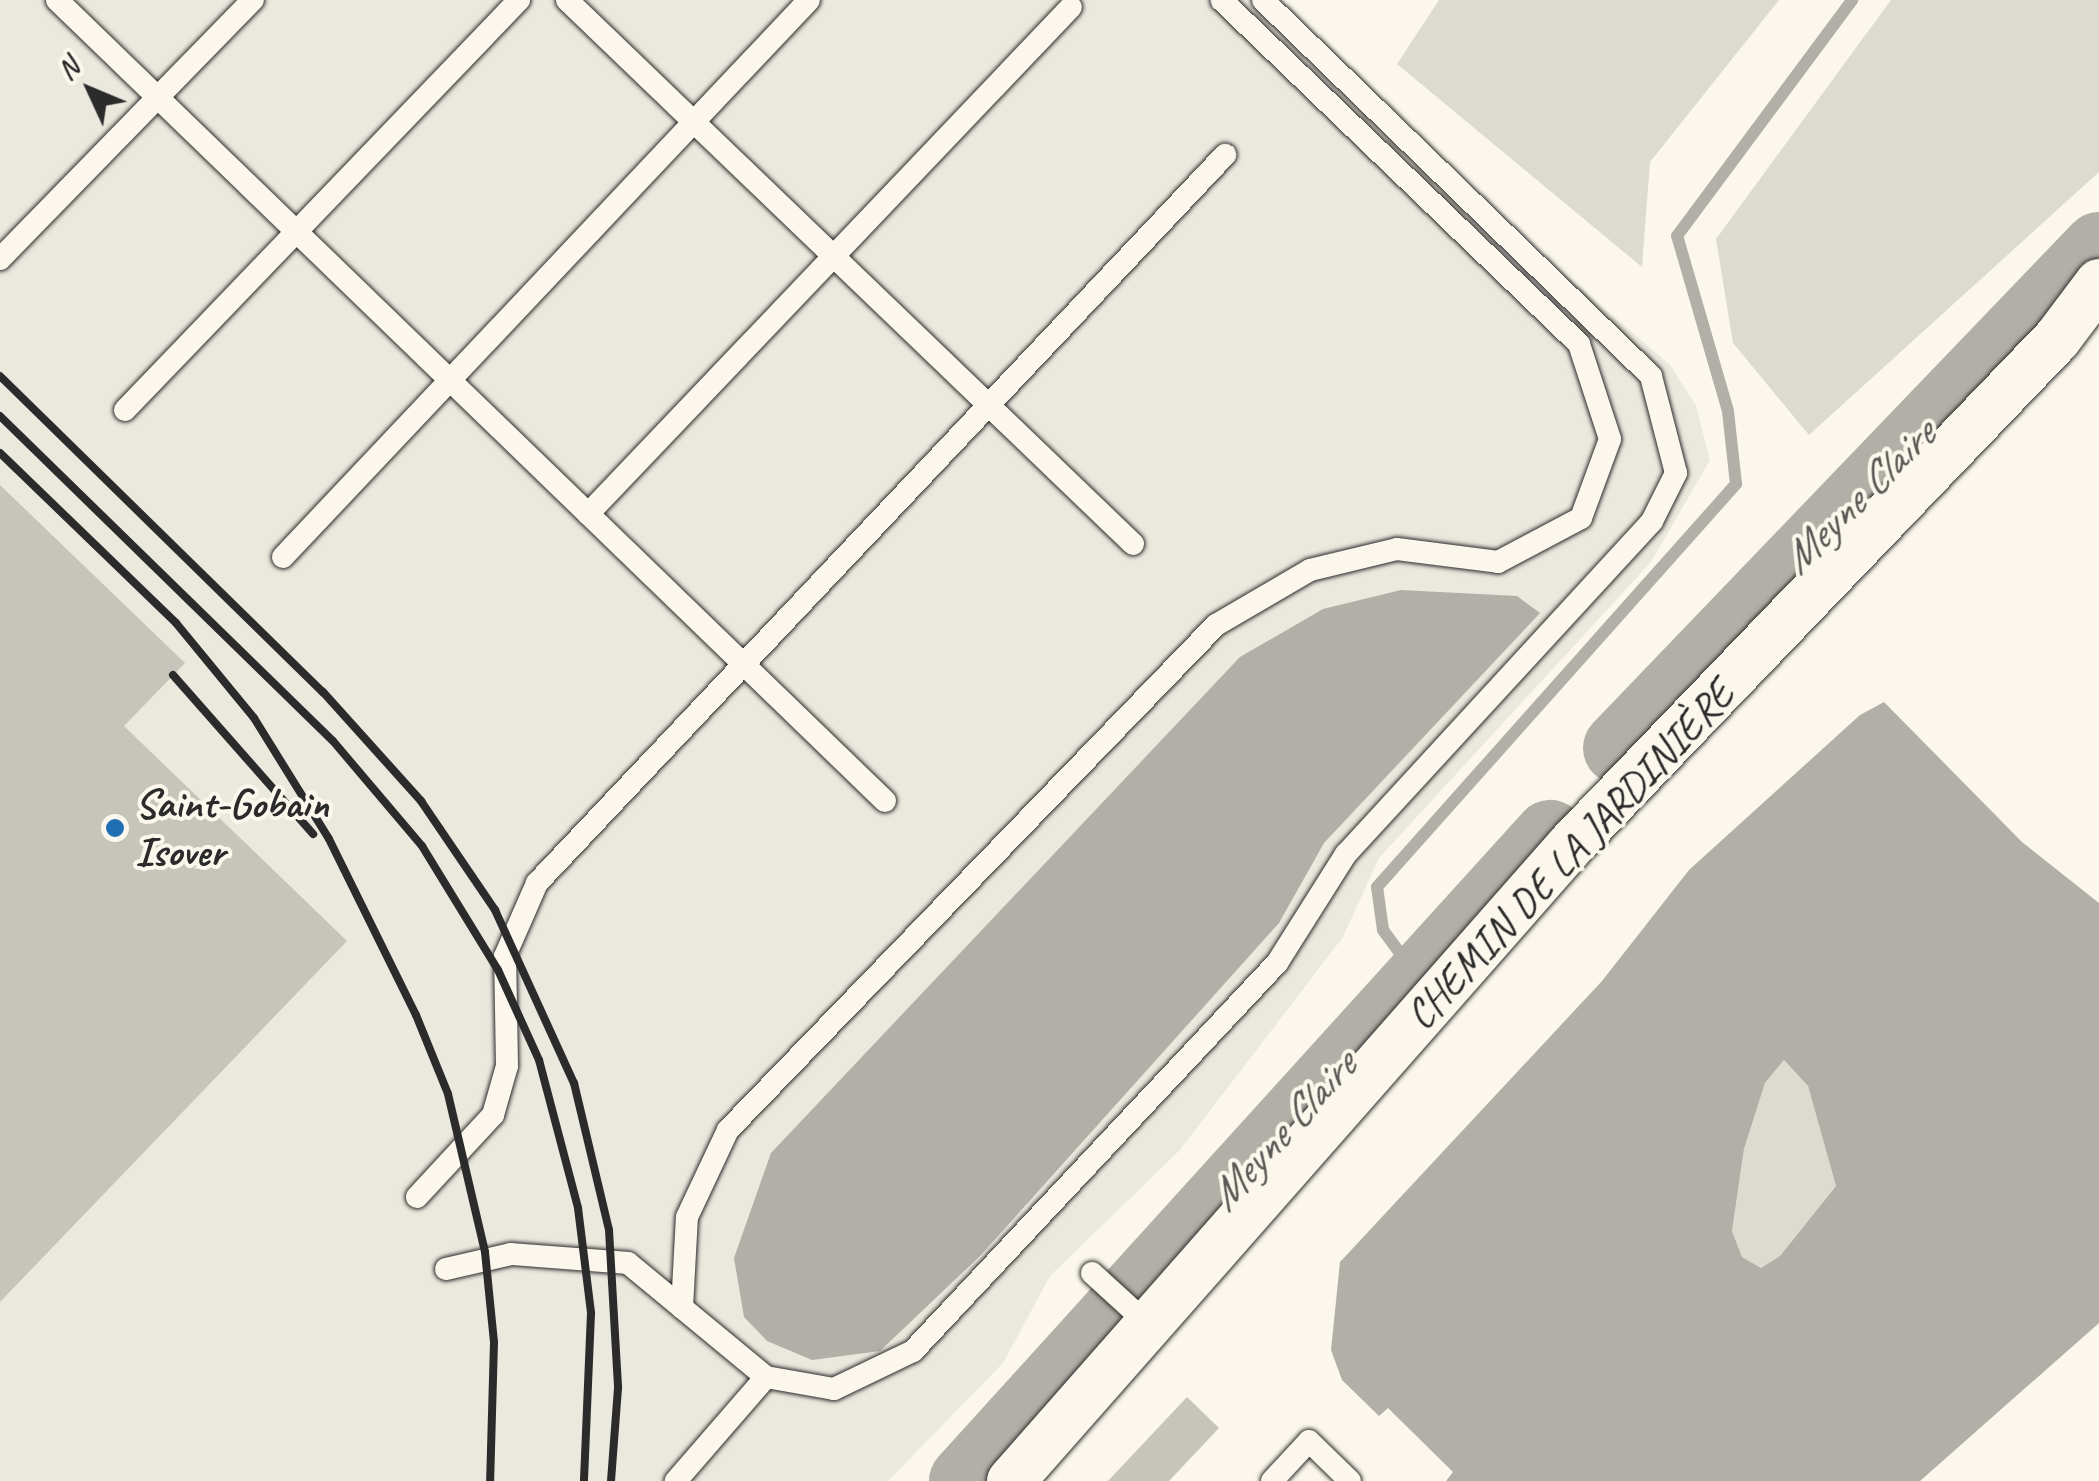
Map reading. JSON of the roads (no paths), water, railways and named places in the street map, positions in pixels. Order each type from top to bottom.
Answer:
[{"type":"street","name":"CHEMIN DE LA JARDINIÈRE","points":[[1010,1481],[1571,845],[2057,339],[2099,284]]},
{"type":"lane","points":[[57,0],[885,801]]},
{"type":"lane","points":[[0,259],[253,0]]},
{"type":"lane","points":[[125,410],[519,0]]},
{"type":"lane","points":[[567,0],[1133,544]]},
{"type":"lane","points":[[283,556],[809,0]]},
{"type":"lane","points":[[682,1308],[687,1218],[728,1130],[1216,626],[1310,570],[1398,549],[1498,562],[1581,518],[1610,439],[1580,344],[1221,0]]},
{"type":"lane","points":[[446,1269],[510,1254],[628,1263],[766,1377],[834,1389],[913,1351],[1278,963],[1346,854],[1568,617],[1652,521],[1676,474],[1651,376],[1263,0]]},
{"type":"lane","points":[[588,514],[1071,7]]},
{"type":"lane","points":[[417,1197],[492,1115],[507,1066],[505,956],[537,884],[746,666],[984,403],[1225,154]]},
{"type":"lane","points":[[1092,1272],[1149,1325]]},
{"type":"lane","points":[[676,1481],[766,1377]]},
{"type":"lane","points":[[1272,1481],[1309,1441],[1350,1481]]},
{"type":"waterway","points":[[1419,979],[1383,930],[1377,887],[1736,484],[1728,411],[1677,236],[1852,0]]},
{"type":"waterway","name":"Meyne Claire","points":[[1619,748],[2099,248]]},
{"type":"waterway","name":"Meyne Claire","points":[[965,1481],[1550,836]]},
{"type":"railway","points":[[0,376],[323,692],[421,801],[495,910],[574,1083],[609,1230],[618,1388],[611,1481]]},
{"type":"railway","points":[[0,416],[333,741],[422,846],[498,970],[539,1060],[578,1208],[591,1313],[584,1481]]},
{"type":"railway","points":[[0,453],[176,623],[254,718],[329,839],[416,1015],[448,1094],[485,1252],[494,1342],[490,1481]]},
{"type":"railway","points":[[173,675],[313,834]]},
{"type":"place","name":"Saint-Gobain Isover","points":[[115,828]]}]
